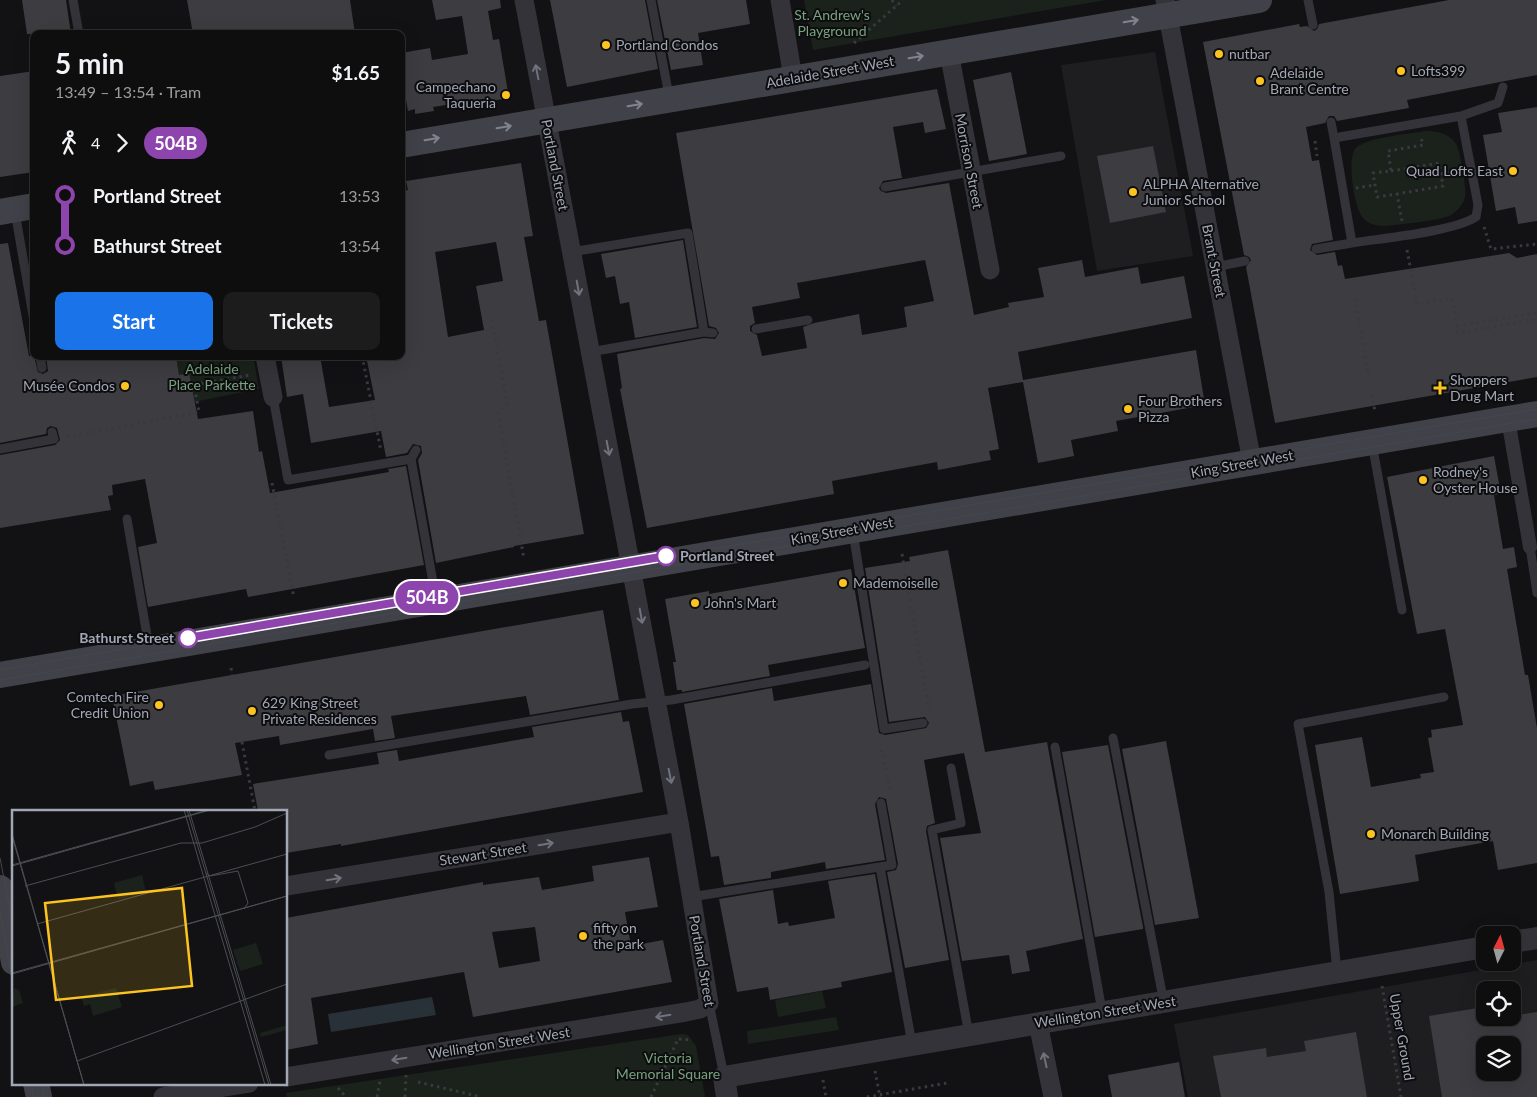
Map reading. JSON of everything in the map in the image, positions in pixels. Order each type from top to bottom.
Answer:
[{"type":"main road","name":"Adelaide Street West","points":[[405,143],[949,52],[1166,7],[1258,0]]},
{"type":"main road","name":"King Street West","points":[[0,675],[1537,414]]},
{"type":"main road","points":[[0,888],[11,932]]},
{"type":"main road","points":[[36,1084],[39,1097]]},
{"type":"street","name":"Portland Street","points":[[524,0],[679,822],[709,1003]]},
{"type":"street","points":[[780,0],[793,78]]},
{"type":"street","name":"Brant Street","points":[[1166,7],[1252,462]]},
{"type":"street","name":"Morrison Street","points":[[949,52],[990,270]]},
{"type":"street","points":[[266,360],[273,397]]},
{"type":"street","points":[[1508,419],[1530,547]]},
{"type":"street","name":"Stewart Street","points":[[288,886],[679,822]]},
{"type":"street","points":[[1521,941],[1537,938]]},
{"type":"street","name":"Wellington Street West","points":[[726,1087],[912,1045],[1476,949]]},
{"type":"street","name":"Wellington Street West","points":[[288,1078],[686,1012],[700,1009],[709,1003]]},
{"type":"street","points":[[1038,1023],[1053,1097]]},
{"type":"street","points":[[163,1097],[207,1094],[245,1084]]},
{"type":"lane","points":[[73,0],[78,30]]},
{"type":"lane","points":[[651,0],[669,99]]},
{"type":"lane","points":[[1308,0],[1313,25]]},
{"type":"lane","points":[[1334,138],[1461,116],[1498,104],[1503,86]]},
{"type":"lane","points":[[1316,249],[1465,223],[1476,216],[1478,205],[1461,116]]},
{"type":"lane","points":[[1331,122],[1352,243]]},
{"type":"lane","points":[[885,187],[1061,156]]},
{"type":"lane","points":[[16,209],[30,295]]},
{"type":"lane","points":[[571,252],[688,233],[709,332],[590,352]]},
{"type":"lane","points":[[1215,267],[1245,261]]},
{"type":"lane","points":[[756,329],[808,320]]},
{"type":"lane","points":[[41,360],[42,368]]},
{"type":"lane","points":[[273,397],[288,480],[411,459]]},
{"type":"lane","points":[[0,449],[53,435]]},
{"type":"lane","points":[[1372,442],[1402,610]]},
{"type":"lane","points":[[416,450],[411,459],[436,601]]},
{"type":"lane","points":[[127,519],[149,649]]},
{"type":"lane","points":[[852,529],[884,729],[927,721]]},
{"type":"lane","points":[[1530,547],[1537,593]]},
{"type":"lane","points":[[329,755],[656,702],[865,665]]},
{"type":"lane","points":[[1337,972],[1329,892],[1298,724],[1444,697]]},
{"type":"lane","points":[[1112,738],[1164,1003]]},
{"type":"lane","points":[[1055,748],[1102,1011]]},
{"type":"lane","points":[[951,768],[961,824],[932,830],[969,1035]]},
{"type":"lane","points":[[691,898],[892,865],[882,806]]},
{"type":"lane","points":[[880,867],[912,1045]]},
{"type":"lane","name":"Portland Street","points":[[709,1003],[726,1087]]},
{"type":"path","points":[[892,0],[896,6]]},
{"type":"path","points":[[854,43],[902,0]]},
{"type":"path","points":[[1391,170],[1388,151],[1423,145],[1419,124]]},
{"type":"path","points":[[1315,141],[1317,156]]},
{"type":"path","points":[[1439,162],[1443,186],[1377,197],[1373,174],[1391,170],[1439,162]]},
{"type":"path","points":[[1441,174],[1450,172]]},
{"type":"path","points":[[1361,187],[1375,185]]},
{"type":"path","points":[[1398,194],[1416,304],[1452,298],[1458,333],[1537,319]]},
{"type":"path","points":[[1476,216],[1487,230],[1491,249],[1537,244]]},
{"type":"path","points":[[1354,298],[1369,380]]},
{"type":"path","points":[[1457,326],[1537,313]]},
{"type":"path","points":[[492,320],[507,404],[498,412],[524,559]]},
{"type":"path","points":[[363,360],[383,464]]},
{"type":"path","points":[[53,435],[199,412],[194,385],[258,374]]},
{"type":"path","points":[[1372,394],[1375,412]]},
{"type":"path","points":[[288,480],[272,482],[294,598]]},
{"type":"path","points":[[902,554],[927,721]]},
{"type":"path","points":[[231,668],[232,675]]},
{"type":"path","points":[[878,737],[892,802],[882,806]]},
{"type":"path","points":[[242,742],[254,810]]},
{"type":"path","name":"Upper Ground","points":[[1381,980],[1401,1097]]},
{"type":"path","points":[[651,1097],[678,1038],[691,1040]]},
{"type":"path","points":[[875,1071],[880,1096]]},
{"type":"path","points":[[823,1080],[826,1097]]},
{"type":"path","points":[[377,1097],[380,1081]]},
{"type":"path","points":[[418,1082],[481,1097]]},
{"type":"path","points":[[867,1097],[947,1083]]},
{"type":"path","points":[[337,1088],[346,1097]]},
{"type":"shaded area","name":"ALPHA Alternative Junior School","points":[[1155,52],[1193,256],[1097,271],[1061,65]]},
{"type":"shaded area","points":[[1537,960],[1537,1097],[1188,1097],[1174,1024],[1476,971],[1521,971],[1521,963]]},
{"type":"shaded area","points":[[432,997],[436,1015],[331,1032],[328,1014]]},
{"type":"green space","name":"St. Andrew's Playground","points":[[804,0],[1106,0],[813,50]]},
{"type":"green space","points":[[1434,131],[1450,137],[1458,148],[1465,197],[1458,210],[1446,217],[1420,222],[1386,226],[1369,223],[1360,214],[1355,196],[1352,163],[1355,149],[1360,145],[1378,139]]},
{"type":"green space","name":"Adelaide Place Parkette","points":[[177,360],[254,360],[259,389],[194,402],[179,375]]},
{"type":"green space","points":[[822,991],[826,1008],[778,1017],[775,1000]]},
{"type":"green space","points":[[836,1017],[839,1030],[748,1044],[747,1031]]},
{"type":"green space","name":"Victoria Memorial Square","points":[[681,1034],[688,1035],[696,1046],[705,1097],[287,1097],[286,1093]]},
{"type":"building","points":[[22,0],[66,0],[70,30],[30,30],[30,34],[27,34]]},
{"type":"building","points":[[187,0],[350,0],[354,30],[192,30]]},
{"type":"building","points":[[432,0],[500,0],[501,8],[488,11],[493,40],[499,39],[509,98],[491,101],[491,98],[433,107],[434,111],[415,114],[415,109],[408,111],[405,94],[405,52],[430,48],[432,60],[468,54],[462,16],[436,20]]},
{"type":"building","name":"Portland Condos","points":[[550,0],[645,0],[658,69],[567,87]]},
{"type":"building","points":[[657,0],[746,0],[750,24],[698,33],[703,65],[671,70]]},
{"type":"building","points":[[1449,0],[1537,0],[1537,75],[1407,100],[1409,108],[1337,121],[1334,116],[1329,116],[1325,123],[1306,127],[1312,161],[1319,160],[1333,240],[1312,244],[1310,250],[1317,255],[1335,252],[1338,266],[1342,265],[1345,279],[1509,253],[1517,258],[1537,254],[1537,377],[1275,423],[1246,267],[1251,260],[1244,255],[1203,42],[1299,24],[1300,27],[1307,26],[1314,31],[1319,24]]},
{"type":"building","points":[[30,72],[30,173],[0,177],[0,76]]},
{"type":"building","points":[[1011,72],[1027,154],[989,161],[973,80]]},
{"type":"building","points":[[937,89],[946,129],[925,133],[923,122],[893,127],[902,178],[883,181],[879,188],[886,193],[949,183],[974,315],[1009,307],[1008,303],[1044,297],[1038,268],[1082,260],[1085,277],[1138,267],[1141,284],[1184,276],[1192,318],[1018,352],[1023,380],[1196,350],[1205,405],[1116,421],[1118,431],[1071,440],[1074,456],[1038,463],[1023,382],[988,388],[999,449],[989,451],[991,460],[938,470],[937,462],[832,481],[834,494],[647,528],[620,389],[622,388],[617,354],[704,338],[715,339],[719,333],[716,328],[709,326],[676,133]],"holes":[[[925,260],[934,301],[904,307],[907,327],[862,335],[859,314],[803,327],[807,348],[762,356],[757,335],[750,331],[750,326],[755,323],[752,307],[800,298],[797,283]]]},
{"type":"building","name":"Quad Lofts East","points":[[1537,107],[1537,221],[1518,224],[1515,207],[1496,211],[1483,135],[1502,132],[1498,113]]},
{"type":"building","points":[[1153,146],[1166,212],[1110,223],[1097,156]]},
{"type":"building","points":[[521,163],[533,236],[524,237],[539,321],[546,320],[584,534],[514,546],[436,563],[418,460],[422,453],[421,446],[413,444],[407,453],[386,457],[381,431],[311,443],[303,394],[287,397],[282,360],[321,360],[329,407],[375,400],[367,360],[405,360],[405,190],[408,190],[406,181]],"holes":[[[496,242],[503,281],[476,286],[484,330],[448,337],[435,252]]]},
{"type":"building","points":[[683,240],[697,327],[635,338],[629,302],[620,304],[615,276],[606,278],[601,254]]},
{"type":"building","points":[[8,243],[29,356],[30,360],[35,360],[38,372],[43,374],[48,371],[47,360],[177,360],[179,375],[189,373],[198,419],[253,411],[259,452],[262,451],[270,493],[389,472],[388,469],[406,466],[424,565],[248,597],[246,589],[148,607],[138,547],[157,543],[145,479],[112,485],[113,495],[108,496],[111,510],[0,528],[0,455],[55,445],[60,440],[57,428],[51,426],[47,428],[46,434],[0,443],[0,244]]},
{"type":"building","points":[[1494,456],[1501,494],[1494,495],[1503,549],[1514,547],[1517,567],[1507,569],[1525,675],[1528,675],[1537,728],[1537,863],[1498,870],[1493,841],[1415,855],[1419,881],[1340,894],[1315,745],[1362,737],[1371,787],[1421,778],[1420,774],[1434,772],[1428,738],[1432,737],[1431,730],[1463,725],[1445,629],[1417,634],[1387,477]]},
{"type":"building","points":[[948,550],[985,752],[1047,742],[1083,939],[1026,951],[1030,971],[1012,974],[1009,955],[962,961],[940,838],[981,833],[964,753],[924,760],[935,823],[927,826],[926,831],[949,960],[905,968],[887,872],[896,870],[898,864],[886,799],[879,797],[875,804],[885,860],[826,869],[825,862],[771,872],[771,878],[724,885],[719,856],[711,857],[684,704],[772,688],[774,701],[871,684],[879,733],[885,735],[926,728],[929,723],[925,717],[889,722],[865,568],[910,561],[909,557]]},
{"type":"building","points":[[851,569],[865,648],[768,665],[770,676],[682,692],[682,690],[677,690],[673,662],[676,662],[665,599],[709,591],[709,594]]},
{"type":"building","points":[[603,610],[619,700],[530,715],[526,696],[391,716],[395,738],[375,741],[373,729],[280,745],[279,736],[235,743],[242,775],[155,790],[153,781],[130,786],[112,696]]},
{"type":"building","points":[[621,712],[623,722],[629,721],[643,792],[341,846],[341,844],[288,853],[288,810],[258,810],[253,784],[379,764],[377,753],[397,750],[399,761],[534,737],[532,727]]},
{"type":"building","points":[[1166,741],[1199,918],[1155,925],[1122,749]]},
{"type":"building","points":[[1108,745],[1143,929],[1095,937],[1062,752]]},
{"type":"building","points":[[649,857],[658,907],[625,912],[631,946],[663,940],[672,982],[473,1017],[464,972],[311,998],[318,1044],[288,1050],[288,918],[483,882],[483,885],[539,877],[542,890],[594,881],[592,866]],"holes":[[[535,927],[540,961],[499,968],[492,932]]]},
{"type":"building","points":[[875,874],[892,972],[841,982],[842,987],[770,1000],[768,987],[737,992],[719,899],[773,890],[778,924],[788,922],[789,926],[835,918],[828,881]]},
{"type":"building","points":[[1476,1008],[1476,1026],[1521,1026],[1521,1015],[1537,1012],[1537,1097],[1442,1097],[1429,1016]]},
{"type":"building","points":[[1356,1032],[1367,1097],[1221,1097],[1213,1056],[1266,1048],[1267,1057],[1306,1051],[1304,1041]]},
{"type":"building","points":[[1179,1062],[1185,1097],[1112,1097],[1108,1075]]},
{"type":"tram line","points":[[0,670],[1537,409]]},
{"type":"tram line","points":[[0,680],[1537,419]]},
{"type":"tram line","name":"504B","points":[[188,638],[666,556]]},
{"type":"tram line","points":[[0,858],[12,921]]},
{"type":"tram line","points":[[0,913],[12,978]]},
{"type":"tram line","points":[[31,1084],[33,1097]]},
{"type":"tram line","points":[[42,1084],[44,1097]]},
{"type":"place","name":"Portland Condos","points":[[606,45]]},
{"type":"place","name":"nutbar","points":[[1219,54]]},
{"type":"place","name":"Lofts399","points":[[1401,71]]},
{"type":"place","name":"Adelaide Brant Centre","points":[[1260,81]]},
{"type":"place","name":"Campechano Taqueria","points":[[506,95]]},
{"type":"place","name":"Quad Lofts East","points":[[1513,171]]},
{"type":"place","name":"ALPHA Alternative Junior School","points":[[1133,192]]},
{"type":"place","name":"Musée Condos","points":[[125,386]]},
{"type":"place","name":"Shoppers Drug Mart","points":[[1440,388]]},
{"type":"place","name":"Four Brothers Pizza","points":[[1128,409]]},
{"type":"place","name":"Rodney's Oyster House","points":[[1423,480]]},
{"type":"place","name":"Portland Street","points":[[666,556]]},
{"type":"place","name":"Mademoiselle","points":[[843,583]]},
{"type":"place","name":"John's Mart","points":[[695,603]]},
{"type":"place","name":"Bathurst Street","points":[[188,638]]},
{"type":"place","name":"Comtech Fire Credit Union","points":[[159,705]]},
{"type":"place","name":"629 King Street Private Residences","points":[[252,711]]},
{"type":"place","name":"Monarch Building","points":[[1371,834]]},
{"type":"place","name":"fifty on the park","points":[[583,936]]}]
